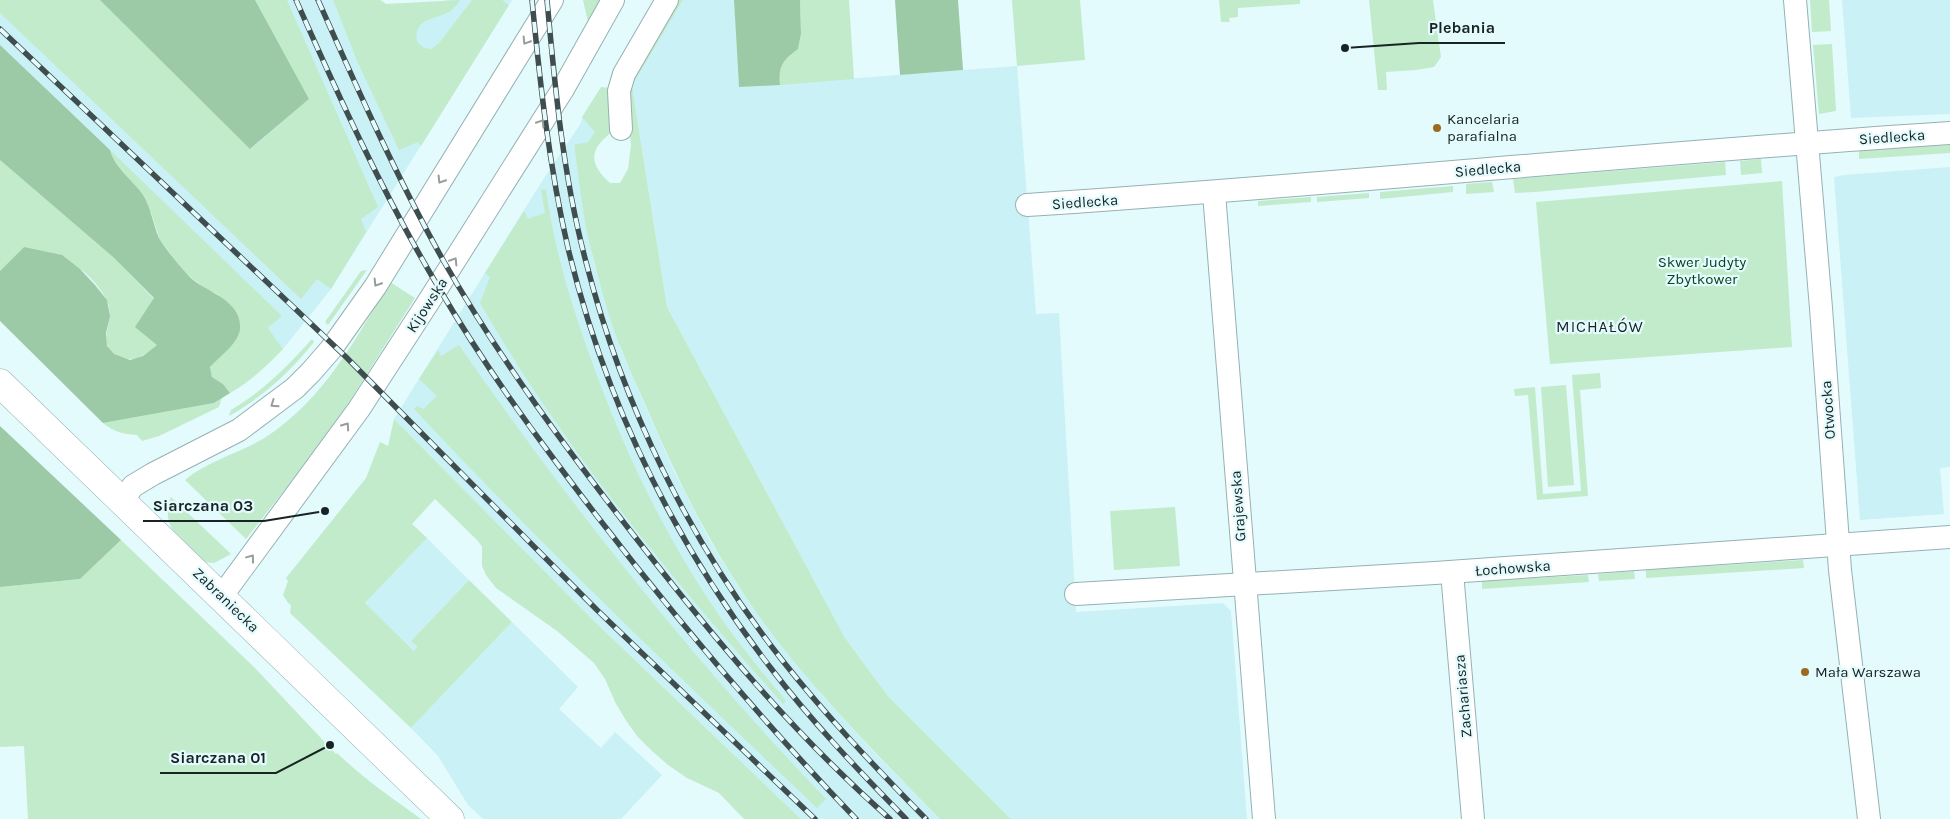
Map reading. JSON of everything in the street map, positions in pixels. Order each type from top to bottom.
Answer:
[{"type":"main road","name":"Zabraniecka","points":[[0,383],[450,819]]},
{"type":"street","points":[[122,501],[133,486],[239,430],[282,398],[311,372],[331,349],[375,287],[552,0]]},
{"type":"street","name":"Kijowska","points":[[221,597],[301,490],[370,392],[563,88],[613,0]]},
{"type":"street","points":[[621,129],[619,91],[624,74],[667,0]]},
{"type":"street","name":"Otwocka","points":[[1795,0],[1821,308],[1838,545],[1869,819]]},
{"type":"street","name":"Siedlecka","points":[[1026,205],[1214,193],[1807,143],[1950,134]]},
{"type":"street","name":"Grajewska","points":[[1214,193],[1264,819]]},
{"type":"street","name":"Łochowska","points":[[1076,594],[1452,572],[1950,537]]},
{"type":"street","name":"Zachariasza","points":[[1452,572],[1474,819]]},
{"type":"shaded area","points":[[0,0],[380,0],[386,4],[437,3],[447,0],[512,0],[331,289],[283,349],[268,328],[282,316],[0,83]]},
{"type":"shaded area","points":[[683,0],[734,0],[739,87],[1017,66],[1036,314],[1059,313],[1076,612],[1223,603],[1231,611],[1247,819],[1011,819],[888,696],[845,638],[667,307],[632,86]]},
{"type":"shaded area","points":[[1842,0],[1950,0],[1950,114],[1851,118]]},
{"type":"shaded area","points":[[582,117],[596,132],[588,142],[574,146],[593,260],[621,350],[673,469],[709,539],[738,586],[776,638],[824,697],[872,750],[940,819],[801,819],[591,618],[394,419],[539,186],[581,123]]},
{"type":"shaded area","points":[[1950,167],[1950,467],[1940,468],[1944,514],[1860,520],[1834,177]]},
{"type":"shaded area","points":[[427,538],[469,580],[411,641],[417,648],[414,651],[365,603]]},
{"type":"shaded area","points":[[512,622],[578,687],[559,709],[601,748],[615,732],[662,775],[621,819],[483,819],[468,805],[438,756],[411,728]]},
{"type":"green space","points":[[0,0],[100,0],[251,149],[309,99],[255,0],[287,0],[378,207],[361,219],[366,232],[331,289],[317,279],[301,299],[0,13]]},
{"type":"green space","points":[[100,0],[255,0],[309,99],[250,149]]},
{"type":"green space","points":[[333,0],[380,0],[386,4],[460,0],[452,10],[427,20],[419,28],[417,42],[424,48],[432,49],[440,42],[472,0],[502,0],[509,5],[421,146],[418,142],[399,150],[358,63]]},
{"type":"green space","points":[[583,0],[600,0],[588,22]]},
{"type":"green space","points":[[677,0],[683,0],[632,86],[667,307],[845,638],[888,696],[1011,819],[940,819],[855,731],[795,663],[756,612],[705,530],[662,443],[625,359],[610,318],[590,247],[574,145],[588,142],[595,132],[582,117],[601,87],[610,88],[613,131],[600,144],[594,156],[598,169],[610,183],[620,183],[628,169],[631,145],[628,118],[630,82]]},
{"type":"green space","points":[[734,0],[800,0],[801,34],[798,49],[785,60],[781,68],[780,85],[739,87]]},
{"type":"green space","points":[[800,0],[849,0],[854,79],[780,85],[781,68],[785,60],[798,49],[801,34]]},
{"type":"green space","points":[[895,0],[958,0],[963,70],[900,75]]},
{"type":"green space","points":[[1012,0],[1080,0],[1085,60],[1017,66]]},
{"type":"green space","points":[[1219,0],[1300,0],[1300,4],[1238,8],[1238,17],[1229,18],[1230,22],[1221,22]]},
{"type":"green space","points":[[1369,0],[1433,0],[1441,57],[1434,67],[1386,72],[1387,90],[1378,90]]},
{"type":"green space","points":[[1810,0],[1829,0],[1831,31],[1812,32]]},
{"type":"green space","points":[[1832,44],[1836,111],[1819,114],[1813,45]]},
{"type":"green space","points":[[0,45],[110,150],[116,163],[143,195],[159,238],[169,253],[192,279],[223,299],[236,311],[239,319],[239,334],[232,345],[210,367],[212,377],[223,384],[230,393],[214,403],[103,423],[0,321],[0,271],[24,247],[62,255],[80,269],[95,285],[107,300],[110,316],[106,333],[107,346],[114,354],[130,360],[143,356],[157,345],[135,327],[154,298],[113,257],[0,160]]},
{"type":"green space","points":[[1950,145],[1950,153],[1859,159],[1859,150]]},
{"type":"green space","points":[[110,150],[282,316],[268,328],[283,349],[258,373],[230,393],[223,384],[212,377],[210,367],[216,359],[219,295],[206,289],[184,272],[160,240],[151,213],[113,160]]},
{"type":"green space","points":[[1761,159],[1762,173],[1741,175],[1740,161]]},
{"type":"green space","points":[[0,160],[113,257],[154,299],[157,345],[144,355],[131,359],[120,357],[112,352],[106,339],[109,307],[106,299],[90,277],[72,265],[24,247],[0,271]]},
{"type":"green space","points":[[1725,162],[1726,175],[1535,192],[1515,193],[1513,179]]},
{"type":"green space","name":"Skwer Judyty Zbytkower","points":[[1782,181],[1792,347],[1550,364],[1536,202]]},
{"type":"green space","points":[[1492,182],[1494,192],[1466,194],[1466,184]]},
{"type":"green space","points":[[1453,186],[1453,192],[1380,199],[1380,192]]},
{"type":"green space","points":[[541,189],[546,190],[558,252],[581,331],[601,386],[630,455],[663,522],[700,587],[736,639],[786,701],[783,704],[660,561],[621,511],[547,410],[480,303],[490,277],[485,273],[524,211],[528,219],[545,213]]},
{"type":"green space","points":[[1369,193],[1369,198],[1317,202],[1317,197]]},
{"type":"green space","points":[[1311,197],[1311,202],[1258,206],[1258,201]]},
{"type":"green space","points":[[367,270],[328,325],[325,322],[361,271]]},
{"type":"green space","points":[[390,282],[415,298],[344,410],[246,539],[185,480],[204,467],[266,437],[287,422],[305,405],[351,347]]},
{"type":"green space","points":[[312,339],[314,342],[286,374],[253,401],[229,416],[231,410],[254,395],[274,378]]},
{"type":"green space","points":[[459,345],[588,522],[680,636],[776,746],[826,799],[817,808],[562,562],[414,409],[417,406],[423,409],[437,396],[419,379],[438,350],[441,356]]},
{"type":"green space","points":[[1600,373],[1601,388],[1580,390],[1588,496],[1537,500],[1528,395],[1515,396],[1514,389],[1535,387],[1543,494],[1581,491],[1572,375]]},
{"type":"green space","points":[[1566,385],[1574,485],[1548,487],[1541,387]]},
{"type":"green space","points":[[222,397],[219,407],[159,436],[142,441],[137,435],[119,432],[103,423],[214,403]]},
{"type":"green space","points":[[394,419],[591,618],[801,819],[744,819],[719,793],[687,778],[668,765],[637,736],[616,704],[605,679],[594,663],[557,631],[496,588],[482,566],[482,547],[478,541],[435,499],[412,524],[427,538],[365,603],[414,651],[417,647],[411,641],[469,580],[512,622],[411,728],[290,613],[291,605],[283,595],[288,581],[286,578],[366,478],[380,442],[388,446]]},
{"type":"green space","points":[[0,426],[121,540],[80,579],[0,587]]},
{"type":"green space","points":[[171,497],[231,554],[214,563],[203,562],[188,548],[175,534],[168,517]]},
{"type":"green space","points":[[1175,507],[1180,566],[1114,570],[1110,511]]},
{"type":"green space","points":[[121,540],[255,668],[336,754],[421,819],[28,819],[24,746],[0,747],[0,587],[80,579]]},
{"type":"green space","points":[[1803,560],[1804,568],[1646,578],[1646,570]]},
{"type":"green space","points":[[1634,571],[1635,579],[1599,581],[1598,574]]},
{"type":"green space","points":[[1588,575],[1589,582],[1482,589],[1482,581]]},
{"type":"railway","points":[[296,0],[345,108],[397,214],[450,306],[493,374],[591,509],[663,600],[738,689],[856,819]]},
{"type":"railway","points":[[318,0],[409,196],[443,260],[511,369],[586,474],[727,651],[822,755],[890,819]]},
{"type":"railway","points":[[532,0],[550,155],[568,248],[583,305],[602,360],[623,415],[647,468],[703,570],[735,619],[770,667],[819,726],[906,819]]},
{"type":"railway","points":[[547,0],[557,99],[571,197],[578,230],[601,316],[619,368],[663,471],[689,521],[718,569],[782,660],[834,722],[926,819]]},
{"type":"railway","points":[[0,29],[346,357],[597,610],[815,819]]},
{"type":"place","name":"Plebania","points":[[1345,48]]},
{"type":"place","name":"Kancelaria parafialna","points":[[1437,128]]},
{"type":"place","name":"Siarczana 03","points":[[325,511]]},
{"type":"place","name":"Mała Warszawa","points":[[1805,672]]},
{"type":"place","name":"Siarczana 01","points":[[330,745]]},
{"type":"district","name":"MICHAŁÓW","points":[[1600,326]]}]
